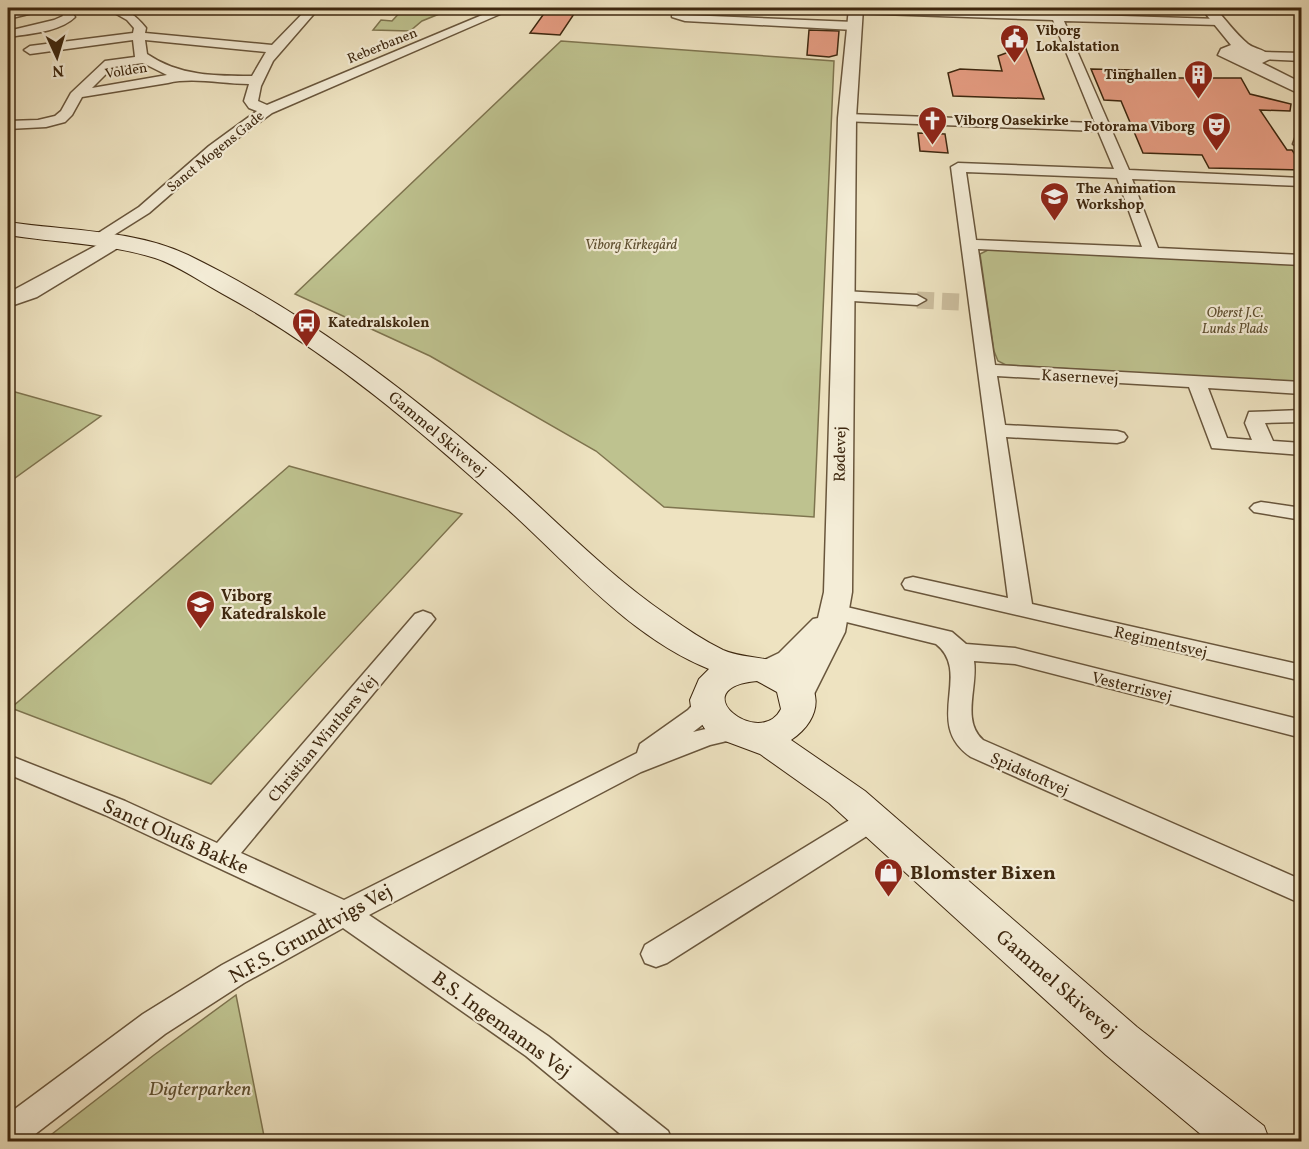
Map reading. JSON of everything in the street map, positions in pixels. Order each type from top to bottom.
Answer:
[{"type":"main road","points":[[8,229],[96,247]]},
{"type":"main road","points":[[8,240],[96,247]]},
{"type":"main road","name":"Gammel Skivevej","points":[[96,247],[207,277],[244,295],[299,329],[385,388],[445,437],[647,617],[713,660],[754,670]]},
{"type":"main road","name":"Gammel Skivevej","points":[[647,617],[707,700]]},
{"type":"main road","points":[[754,670],[783,677],[797,707],[777,731],[744,733],[717,720],[707,700],[719,679],[754,670]]},
{"type":"main road","name":"Gammel Skivevej","points":[[797,707],[804,741],[841,792],[1096,1017],[1247,1142]]},
{"type":"main road","name":"Gammel Skivevej","points":[[744,733],[841,792]]},
{"type":"street","points":[[8,16],[46,8]]},
{"type":"street","points":[[8,34],[57,23],[69,17],[64,8]]},
{"type":"street","points":[[112,8],[136,21],[140,28],[138,36],[141,57],[161,69],[179,74],[229,80],[257,80]]},
{"type":"street","name":"Sanct Mogens Gade","points":[[267,110],[254,105],[251,101],[257,80],[273,50],[314,8]]},
{"type":"street","name":"Reberbanen","points":[[267,110],[508,8]]},
{"type":"street","points":[[678,8],[676,15],[685,18],[855,15],[1211,17]]},
{"type":"street","points":[[1195,8],[1211,17],[1249,56],[1302,90]]},
{"type":"street","name":"Rødevej","points":[[797,707],[822,651],[838,592],[847,118],[855,15]]},
{"type":"street","points":[[1057,17],[1124,174],[1152,253]]},
{"type":"street","points":[[30,50],[138,36],[273,50]]},
{"type":"street","points":[[1249,56],[1302,57]]},
{"type":"street","points":[[1249,56],[1302,84]]},
{"type":"street","name":"Volden","points":[[8,125],[44,123],[57,119],[66,114],[78,94],[110,64],[145,59]]},
{"type":"street","name":"Volden","points":[[78,94],[179,74]]},
{"type":"street","name":"Sanct Mogens Gade","points":[[96,247],[125,234],[144,210],[214,149],[267,110]]},
{"type":"street","points":[[847,118],[1102,127]]},
{"type":"street","points":[[1021,608],[986,370],[967,303],[970,244],[958,167],[1302,182]]},
{"type":"street","points":[[970,244],[1302,260]]},
{"type":"street","points":[[8,294],[96,247]]},
{"type":"street","points":[[8,301],[29,292],[96,247]]},
{"type":"street","points":[[843,296],[917,300]]},
{"type":"street","name":"Kasernevej","points":[[986,370],[1302,388]]},
{"type":"street","points":[[1197,382],[1219,444],[1302,449]]},
{"type":"street","points":[[1265,447],[1255,423],[1256,416],[1302,416]]},
{"type":"street","points":[[995,430],[1117,437]]},
{"type":"street","points":[[1261,508],[1302,514]]},
{"type":"street","name":"Regimentsvej","points":[[913,584],[1302,674]]},
{"type":"street","points":[[754,670],[790,660],[822,629],[834,612],[944,638],[955,644],[961,652]]},
{"type":"street","name":"Christian Winthers Vej","points":[[222,856],[423,619]]},
{"type":"street","name":"Vesterrisvej","points":[[961,652],[1015,656],[1302,729]]},
{"type":"street","name":"Spidstoftvej","points":[[961,652],[961,726],[970,743],[983,752],[1302,893]]},
{"type":"street","name":"N.F.S. Grundtvigs Vej","points":[[632,765],[697,716],[707,700]]},
{"type":"street","name":"N.F.S. Grundtvigs Vej","points":[[8,1134],[154,1024],[233,974],[344,913],[632,765],[714,734],[744,733]]},
{"type":"street","name":"Sanct Olufs Bakke","points":[[8,764],[115,808],[344,913]]},
{"type":"street","points":[[656,954],[871,820]]},
{"type":"street","name":"B.S. Ingemanns Vej","points":[[344,913],[537,1046],[656,1142]]},
{"type":"green space","points":[[404,8],[454,8],[422,21],[410,31],[373,30],[381,20],[392,21]]},
{"type":"green space","name":"Viborg Kirkegård","points":[[561,41],[834,61],[814,517],[664,507],[596,451],[430,356],[295,294]]},
{"type":"green space","name":"Oberst J.C. Lunds Plads","points":[[990,249],[1301,264],[1301,383],[1006,365],[998,361],[994,351],[980,254]]},
{"type":"green space","points":[[8,390],[101,416],[8,483]]},
{"type":"green space","points":[[289,466],[462,514],[211,784],[11,708]]},
{"type":"green space","name":"Digterparken","points":[[236,995],[265,1141],[43,1141],[154,1055]]},
{"type":"building","points":[[548,8],[578,8],[560,35],[530,33]]},
{"type":"building","points":[[809,30],[839,31],[837,55],[829,57],[807,55]]},
{"type":"building","points":[[1025,46],[1044,99],[953,96],[948,73],[960,69],[1002,71],[998,56]]},
{"type":"building","points":[[1091,69],[1134,70],[1138,78],[1241,78],[1250,94],[1291,104],[1290,111],[1260,110],[1287,150],[1292,150],[1302,165],[1302,170],[1209,168],[1202,155],[1143,153],[1121,101],[1104,100]]},
{"type":"building","name":"Viborg Oasekirke","points":[[918,133],[945,134],[948,153],[920,151]]},
{"type":"tunnel","points":[[917,300],[959,302]]},
{"type":"place","name":"Viborg Lokalstation","points":[[1015,64]]},
{"type":"place","name":"Tinghallen","points":[[1198,100]]},
{"type":"place","name":"Viborg Oasekirke","points":[[933,146]]},
{"type":"place","name":"Fotorama Viborg","points":[[1216,152]]},
{"type":"place","name":"The Animation Workshop","points":[[1055,222]]},
{"type":"place","name":"Katedralskolen","points":[[307,348]]},
{"type":"place","name":"Viborg Katedralskole","points":[[200,630]]},
{"type":"place","name":"Blomster Bixen","points":[[889,898]]}]
